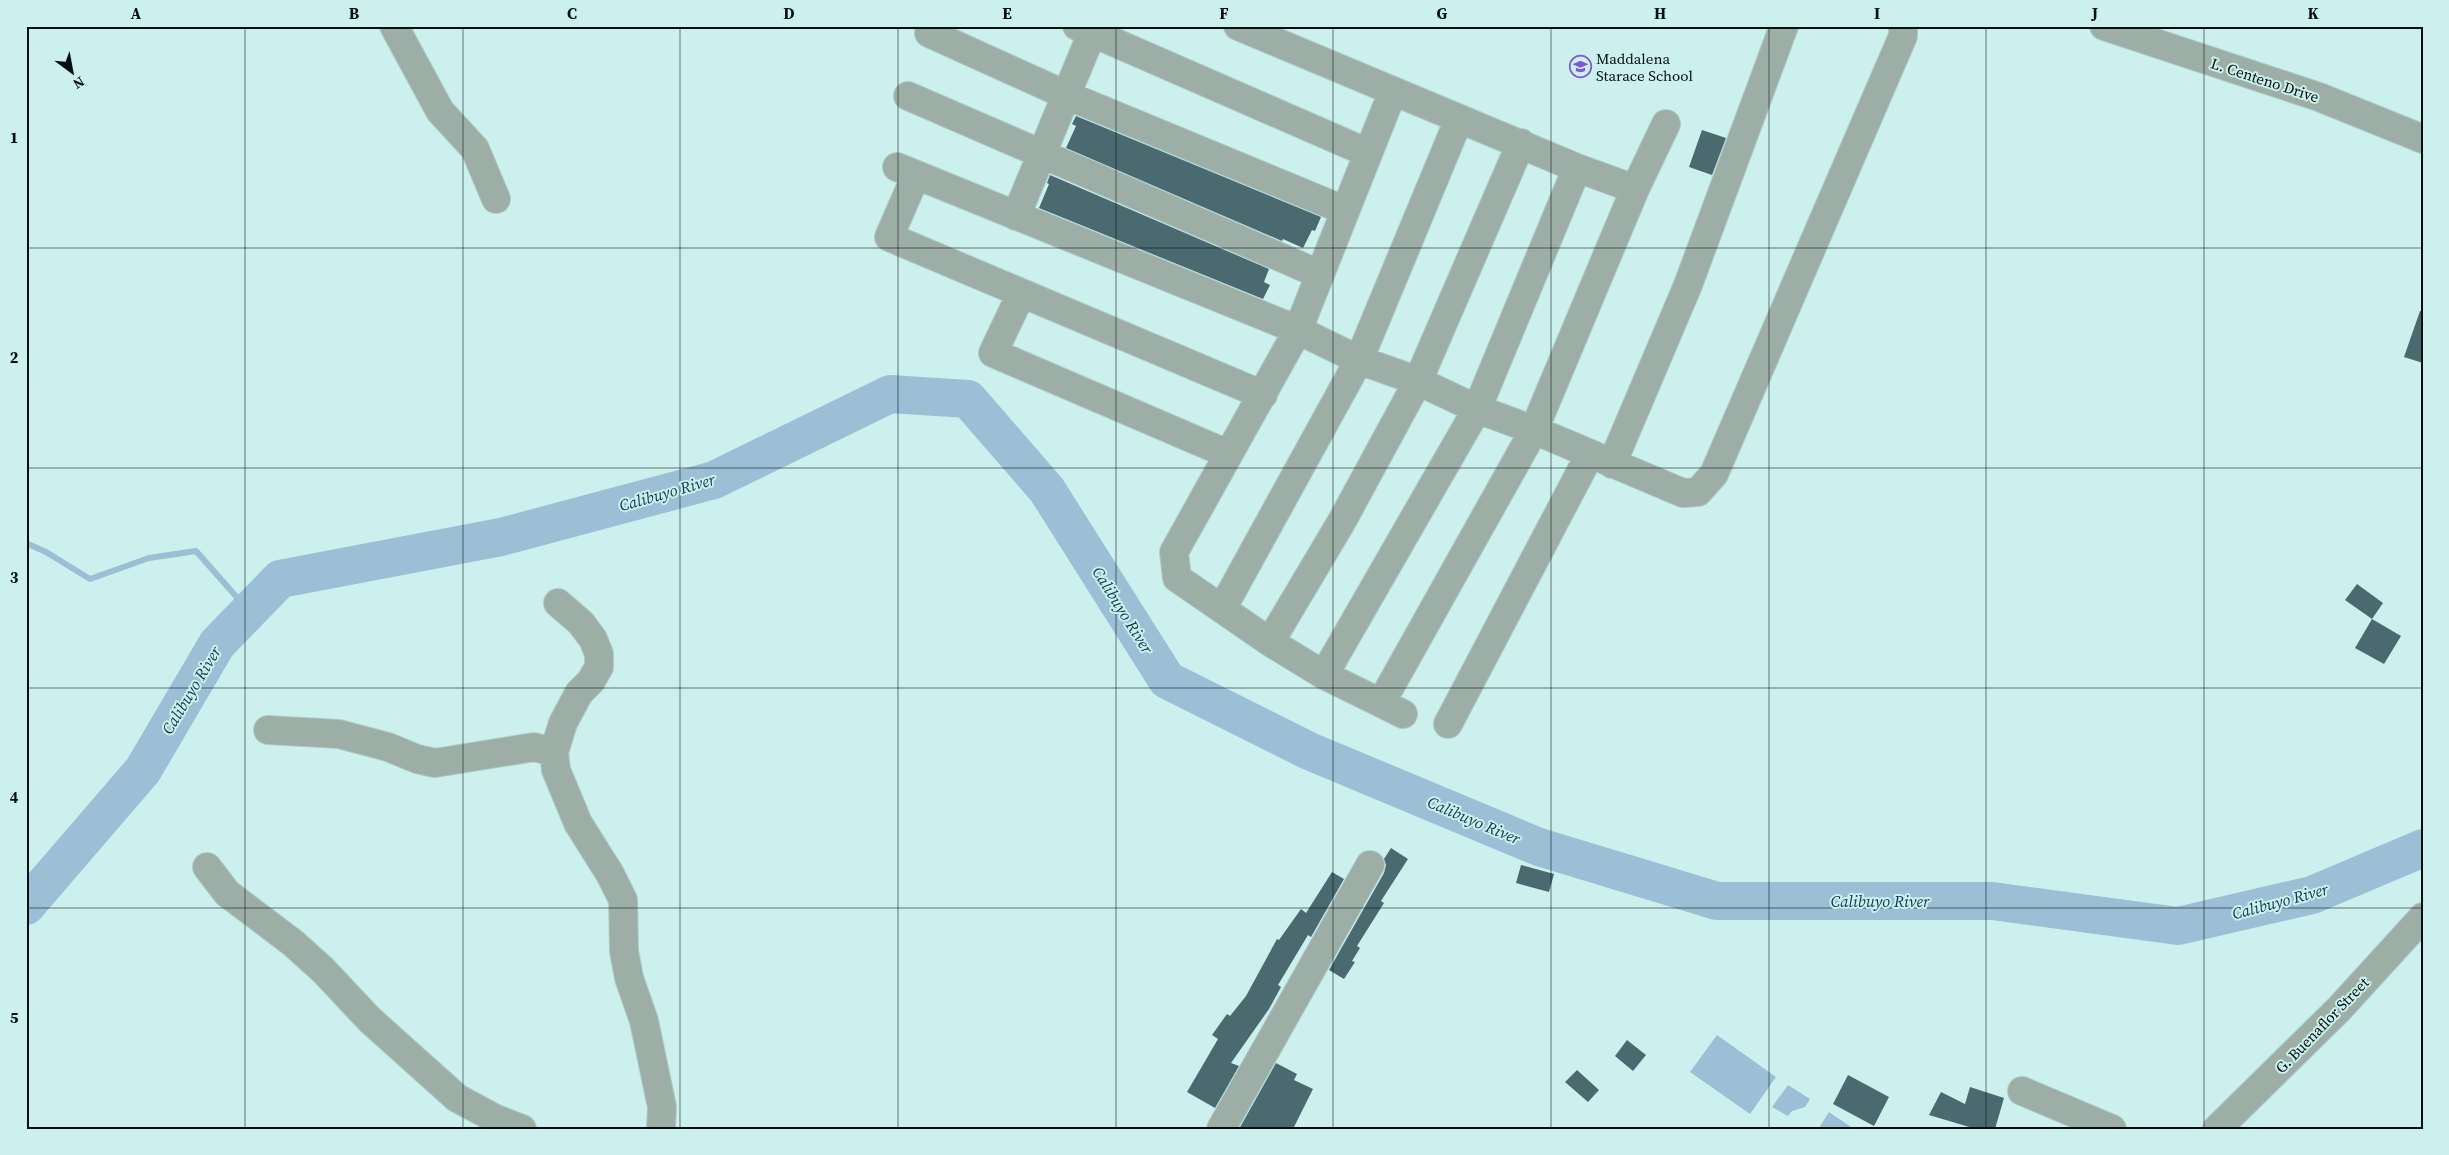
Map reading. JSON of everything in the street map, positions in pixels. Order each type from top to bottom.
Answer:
[{"type":"street","points":[[394,26],[440,110],[475,149],[496,199]]},
{"type":"street","points":[[1238,26],[1459,120],[1576,168],[1635,189]]},
{"type":"street","points":[[1448,724],[1601,459],[1688,285],[1784,26]]},
{"type":"street","name":"L. Centeno Drive","points":[[2104,26],[2319,97],[2423,139]]},
{"type":"street","points":[[1016,216],[1066,95],[1088,28],[1368,153]]},
{"type":"street","points":[[1263,395],[889,237],[907,171],[1298,330],[1359,360],[1418,381],[1477,409],[1534,430],[1682,493],[1698,492],[1714,474],[1908,30]]},
{"type":"street","points":[[929,33],[1066,95],[1344,210]]},
{"type":"street","points":[[1393,91],[1344,210],[1298,330],[1174,552],[1177,578],[1270,642],[1324,675],[1392,708],[1534,430],[1635,189],[1666,124]]},
{"type":"street","points":[[908,96],[1319,274]]},
{"type":"street","points":[[1222,609],[1359,360],[1459,120]]},
{"type":"street","points":[[1270,642],[1342,520],[1418,381],[1521,144]]},
{"type":"street","points":[[1324,675],[1477,409],[1576,168]]},
{"type":"street","points":[[1021,294],[993,352],[1228,454]]},
{"type":"street","points":[[558,603],[581,623],[599,654],[598,667],[592,681],[579,692],[567,715],[554,752],[556,770],[578,823],[610,874],[623,900],[624,951],[629,978],[644,1021],[662,1107],[661,1129]]},
{"type":"street","points":[[268,730],[339,734],[388,746],[417,759],[434,763],[534,747],[554,752]]},
{"type":"street","points":[[1221,1129],[1370,865]]},
{"type":"street","points":[[207,866],[227,893],[293,943],[323,970],[369,1019],[456,1098],[494,1118],[522,1129]]},
{"type":"street","name":"G. Buenaflor Street","points":[[2216,1129],[2339,1009],[2423,917]]},
{"type":"street","points":[[2022,1091],[2112,1129]]},
{"type":"water","points":[[1717,1035],[1776,1077],[1750,1114],[1690,1072]]},
{"type":"water","points":[[1788,1085],[1810,1099],[1805,1107],[1792,1111],[1788,1116],[1772,1107]]},
{"type":"water","points":[[1829,1112],[1854,1129],[1819,1128]]},
{"type":"building","points":[[1076,116],[1321,217],[1315,231],[1312,230],[1303,248],[1283,239],[1282,241],[1066,148],[1076,126],[1072,124]]},
{"type":"building","points":[[1702,130],[1726,138],[1712,175],[1689,167]]},
{"type":"building","points":[[1050,175],[1269,269],[1264,282],[1270,285],[1263,299],[1039,208],[1049,184],[1047,183]]},
{"type":"building","points":[[2420,311],[2423,311],[2423,363],[2404,357]]},
{"type":"building","points":[[2357,584],[2383,603],[2372,619],[2345,600]]},
{"type":"building","points":[[2372,619],[2401,636],[2384,664],[2355,648]]},
{"type":"building","points":[[1391,848],[1408,859],[1381,901],[1384,903],[1357,946],[1360,948],[1352,961],[1355,962],[1344,979],[1329,970],[1384,873],[1386,865],[1384,859]]},
{"type":"building","points":[[1521,865],[1554,874],[1549,892],[1516,883]]},
{"type":"building","points":[[1332,872],[1344,879],[1311,937],[1308,935],[1278,985],[1281,987],[1269,1009],[1231,1063],[1239,1066],[1215,1108],[1187,1092],[1218,1039],[1212,1035],[1227,1014],[1230,1016],[1246,996],[1277,939],[1279,940],[1301,909],[1306,913]]},
{"type":"building","points":[[1627,1040],[1646,1055],[1633,1071],[1615,1056]]},
{"type":"building","points":[[1276,1063],[1297,1074],[1294,1080],[1313,1089],[1293,1129],[1239,1129]]},
{"type":"building","points":[[1577,1070],[1599,1090],[1588,1102],[1565,1082]]},
{"type":"building","points":[[1848,1075],[1889,1097],[1874,1126],[1833,1104]]},
{"type":"building","points":[[1970,1087],[2004,1098],[1995,1129],[1976,1129],[1929,1115],[1941,1092],[1965,1104]]},
{"type":"waterway","name":"Calibuyo River","points":[[26,906],[143,770],[217,644],[280,579],[501,537],[714,480],[890,394],[968,399],[1047,490],[1167,680],[1309,751],[1539,847],[1717,901],[1992,901],[2178,926],[2312,895],[2423,848]]},
{"type":"waterway","points":[[26,543],[46,552],[90,579],[149,558],[196,551],[249,611]]},
{"type":"place","name":"Maddalena Starace School","points":[[1580,67]]}]
